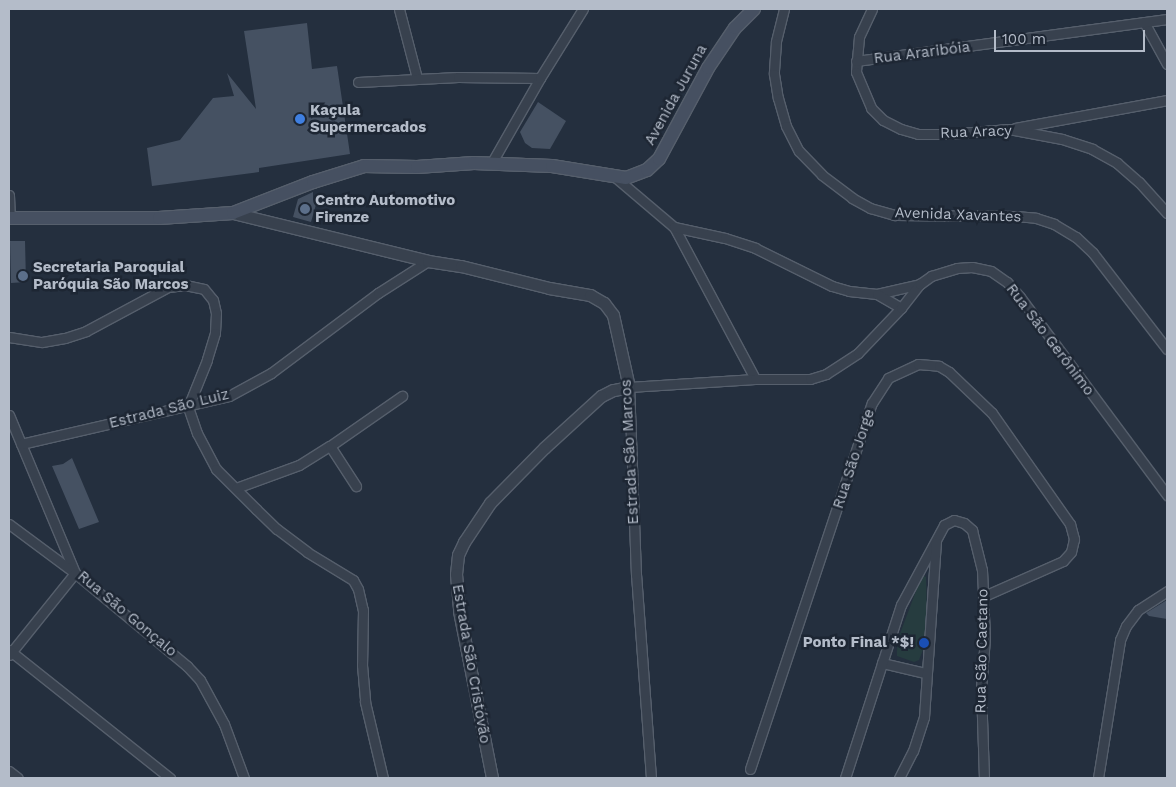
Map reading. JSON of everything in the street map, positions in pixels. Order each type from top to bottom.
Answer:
[{"type":"main road","name":"Avenida Juruna","points":[[10,218],[159,218],[233,213],[313,182],[364,166],[417,167],[491,164],[552,166],[626,178],[647,170],[659,159],[708,68],[735,28],[754,9]]},
{"type":"street","points":[[399,9],[417,78]]},
{"type":"street","points":[[491,164],[540,78],[583,9]]},
{"type":"street","name":"Avenida Xavantes","points":[[784,9],[776,42],[774,66],[778,98],[786,126],[799,151],[822,175],[852,198],[870,208],[895,215],[1015,216],[1036,218],[1054,224],[1076,237],[1093,253],[1167,349]]},
{"type":"street","name":"Rua Aracy","points":[[872,9],[860,37],[856,72],[871,108],[882,120],[901,129],[918,134],[948,134],[1010,129],[1062,139],[1092,149],[1117,163],[1139,182],[1167,213]]},
{"type":"street","name":"Rua Araribóia","points":[[856,61],[1167,19]]},
{"type":"street","points":[[1144,22],[1167,64]]},
{"type":"street","points":[[358,82],[417,78],[540,78]]},
{"type":"street","points":[[1010,129],[1167,100]]},
{"type":"street","points":[[615,177],[674,227],[755,380]]},
{"type":"street","points":[[9,195],[10,218]]},
{"type":"street","name":"Estrada São Marcos","points":[[233,213],[428,261],[461,266],[549,288],[590,295],[604,303],[613,315],[629,388],[636,575],[651,778]]},
{"type":"street","points":[[674,227],[725,238],[755,248],[832,286],[862,294],[877,294],[920,284]]},
{"type":"street","name":"Estrada São Luiz","points":[[21,444],[229,396],[259,381],[378,293],[428,261]]},
{"type":"street","name":"Rua São Gerônimo","points":[[629,388],[755,380],[810,379],[826,374],[858,353],[901,308],[920,284],[931,276],[942,272],[972,267],[991,271],[1007,282],[1167,495]]},
{"type":"street","points":[[9,337],[42,342],[65,338],[86,331],[168,287],[185,285],[204,289],[213,300],[215,333],[208,360],[188,406],[204,450],[216,469],[277,529],[307,552],[353,580],[358,589],[363,610],[362,665],[365,702],[383,778]]},
{"type":"street","points":[[877,294],[901,308]]},
{"type":"street","name":"Rua São Jorge","points":[[750,769],[872,403],[888,378],[918,364],[939,366],[949,372],[992,413],[1070,524],[1074,539],[1071,552],[1063,561],[984,596]]},
{"type":"street","name":"Estrada São Cristóvão","points":[[492,778],[459,611],[456,574],[458,555],[464,542],[490,503],[544,448],[601,396],[614,390],[629,388]]},
{"type":"street","points":[[236,488],[286,471],[330,446],[402,396]]},
{"type":"street","name":"Rua São Gonçalo","points":[[9,415],[75,573],[187,666],[200,680],[224,724],[244,778]]},
{"type":"street","points":[[330,446],[356,486]]},
{"type":"street","name":"Rua São Caetano","points":[[845,778],[901,605],[944,525],[954,520],[964,523],[972,530],[982,570],[985,638],[981,688],[984,778]]},
{"type":"street","points":[[9,524],[75,573],[10,652],[170,778]]},
{"type":"street","points":[[899,778],[919,736],[926,691],[925,673],[937,538]]},
{"type":"street","points":[[1098,778],[1120,640],[1126,626],[1138,610],[1167,591]]},
{"type":"street","points":[[882,663],[925,673]]},
{"type":"street","points":[[9,771],[18,778]]},
{"type":"green space","points":[[922,575],[926,577],[927,618],[924,647],[919,660],[914,662],[897,656],[898,639]]},
{"type":"building","name":"Kaçula Supermercados","points":[[307,23],[312,69],[337,66],[350,154],[259,168],[259,172],[152,186],[147,148],[180,140],[213,98],[234,96],[227,73],[256,109],[244,31]]},
{"type":"building","points":[[538,102],[566,121],[550,149],[532,148],[525,143],[520,132]]},
{"type":"building","name":"Centro Automotivo Firenze","points":[[313,192],[313,200],[317,201],[311,222],[293,217],[298,199]]},
{"type":"building","points":[[10,241],[25,241],[26,282],[11,283]]},
{"type":"building","points":[[72,458],[99,522],[79,529],[52,466],[63,464]]},
{"type":"building","points":[[1167,600],[1167,619],[1149,616],[1146,613]]},
{"type":"place","name":"Kaçula Supermercados","points":[[300,119]]},
{"type":"place","name":"Centro Automotivo Firenze","points":[[305,209]]},
{"type":"place","name":"Secretaria Paroquial Paróquia São Marcos","points":[[23,276]]},
{"type":"place","name":"Ponto Final *$!","points":[[924,643]]}]
